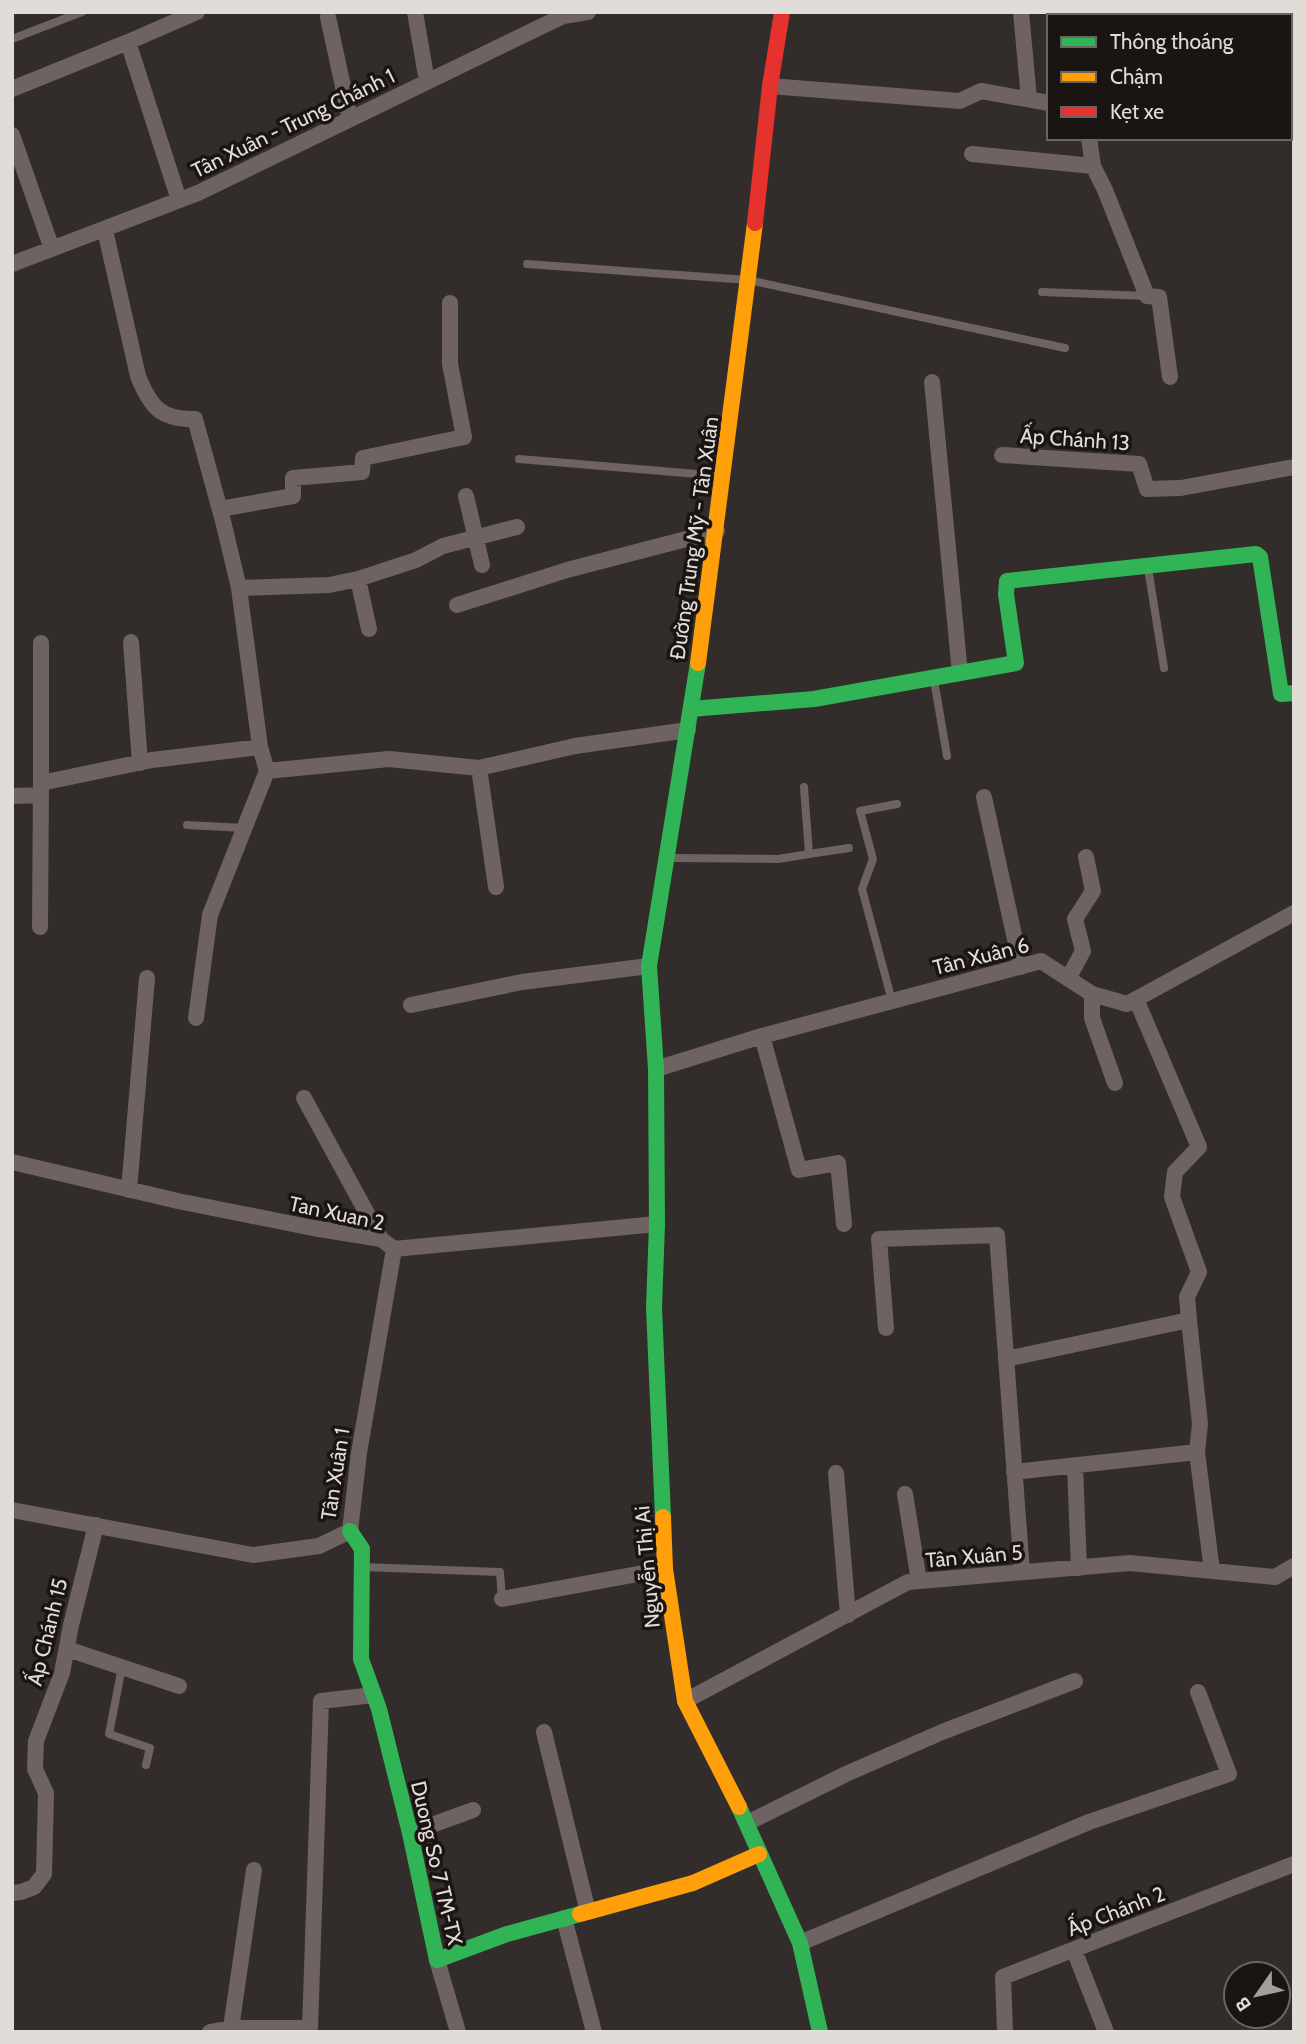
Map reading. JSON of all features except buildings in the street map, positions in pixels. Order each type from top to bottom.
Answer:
[{"type":"street","points":[[12,89],[197,12]]},
{"type":"street","points":[[415,12],[427,82]]},
{"type":"street","name":"Tân Xuân - Trung Chánh 1","points":[[12,264],[178,201],[563,14],[588,12]]},
{"type":"street","name":"Đường Trung Mỹ - Tân Xuân","points":[[656,1069],[649,966],[717,531],[770,86],[782,12]]},
{"type":"street","points":[[1021,12],[1029,99]]},
{"type":"street","points":[[328,17],[351,119]]},
{"type":"street","points":[[128,42],[178,201]]},
{"type":"street","points":[[770,86],[960,101],[981,91],[1047,103]]},
{"type":"street","points":[[12,135],[52,249]]},
{"type":"street","points":[[1089,140],[1093,166],[1147,296],[1159,297],[1170,377]]},
{"type":"street","points":[[972,154],[1093,166]]},
{"type":"street","points":[[105,230],[138,376],[147,397],[163,413],[177,420],[195,419],[239,588],[260,747],[267,771],[210,915],[196,1018]]},
{"type":"street","points":[[220,509],[293,496],[293,478],[362,472],[363,458],[464,437],[450,364],[450,303]]},
{"type":"street","points":[[932,382],[960,673]]},
{"type":"street","name":"Ấp Chánh 13","points":[[1002,455],[1139,464],[1147,489],[1181,488],[1294,467]]},
{"type":"street","points":[[466,496],[482,565]]},
{"type":"street","points":[[239,588],[329,585],[358,579],[416,560],[443,546],[517,527]]},
{"type":"street","points":[[457,605],[568,570],[717,531]]},
{"type":"street","points":[[691,709],[814,699],[1016,663],[1006,594],[1007,581],[1259,555],[1281,695],[1294,693]]},
{"type":"street","points":[[358,579],[369,629]]},
{"type":"street","points":[[131,642],[140,763]]},
{"type":"street","points":[[40,927],[41,643]]},
{"type":"street","points":[[267,771],[389,759],[479,768],[575,746],[688,730]]},
{"type":"street","points":[[12,796],[140,763],[260,747]]},
{"type":"street","points":[[479,768],[496,887]]},
{"type":"street","points":[[984,796],[1021,967]]},
{"type":"street","points":[[1068,978],[1083,951],[1075,919],[1093,891],[1086,857]]},
{"type":"street","points":[[1212,1571],[1197,1452],[1200,1424],[1187,1297],[1199,1272],[1172,1197],[1175,1172],[1199,1147],[1136,999],[1294,912]]},
{"type":"street","name":"Tân Xuân 6","points":[[656,1069],[762,1035],[1041,961],[1092,994],[1127,1004],[1136,999]]},
{"type":"street","points":[[411,1005],[522,982],[649,966]]},
{"type":"street","points":[[129,1190],[146,978]]},
{"type":"street","points":[[1092,994],[1092,1018],[1115,1083]]},
{"type":"street","points":[[762,1035],[799,1170],[838,1163],[844,1224]]},
{"type":"street","name":"Nguyễn Thị Ai","points":[[656,1069],[657,1224],[654,1308],[665,1569],[685,1701],[747,1823],[800,1942],[820,2032]]},
{"type":"street","points":[[304,1098],[388,1244]]},
{"type":"street","name":"Tan Xuan 2","points":[[12,1162],[129,1190],[388,1244],[657,1224]]},
{"type":"street","points":[[886,1328],[879,1239],[998,1235],[1021,1573]]},
{"type":"street","name":"Tân Xuân 1","points":[[12,1510],[253,1555],[318,1546],[350,1531],[388,1244]]},
{"type":"street","points":[[1006,1359],[1189,1320]]},
{"type":"street","points":[[1014,1472],[1197,1452]]},
{"type":"street","points":[[1075,1465],[1079,1568]]},
{"type":"street","points":[[836,1473],[848,1615]]},
{"type":"street","points":[[905,1494],[919,1581]]},
{"type":"street","name":"Ấp Chánh 15","points":[[12,1893],[34,1887],[44,1874],[46,1793],[35,1769],[36,1741],[62,1673],[96,1525]]},
{"type":"street","name":"Duong So 7 TM-TX","points":[[350,1531],[362,1549],[360,1659],[374,1695],[410,1833],[437,1960],[486,1941],[693,1882],[759,1854]]},
{"type":"street","name":"Tân Xuân 5","points":[[685,1701],[908,1582],[1130,1563],[1275,1577],[1294,1566]]},
{"type":"street","points":[[502,1599],[665,1569]]},
{"type":"street","points":[[67,1649],[179,1686]]},
{"type":"street","points":[[747,1823],[845,1774],[942,1732],[1075,1681]]},
{"type":"street","points":[[800,1942],[1089,1822],[1229,1774],[1198,1692]]},
{"type":"street","points":[[210,2032],[231,2028],[310,2028],[321,1701],[374,1695]]},
{"type":"street","points":[[544,1732],[588,1912]]},
{"type":"street","points":[[410,1833],[473,1811]]},
{"type":"street","name":"Ấp Chánh 2","points":[[1005,2032],[1003,1978],[1294,1864]]},
{"type":"street","points":[[231,2028],[254,1870]]},
{"type":"street","points":[[564,1918],[594,2032]]},
{"type":"street","points":[[1074,1950],[1106,2032]]},
{"type":"street","points":[[437,1960],[458,2032]]},
{"type":"lane","points":[[12,39],[82,12]]},
{"type":"lane","points":[[527,264],[748,280],[1065,348]]},
{"type":"lane","points":[[1042,292],[1147,296]]},
{"type":"lane","points":[[519,459],[723,477]]},
{"type":"lane","points":[[1148,565],[1164,668]]},
{"type":"lane","points":[[933,677],[947,756]]},
{"type":"lane","points":[[803,787],[809,854]]},
{"type":"lane","points":[[892,1001],[862,889],[873,859],[860,811],[897,804]]},
{"type":"lane","points":[[187,825],[244,828]]},
{"type":"lane","points":[[667,858],[778,859],[849,848]]},
{"type":"lane","points":[[361,1567],[500,1572],[502,1599]]},
{"type":"lane","points":[[122,1668],[109,1734],[150,1748],[146,1765]]},
{"type":"traffic: fast","points":[[691,709],[814,699],[1016,663],[1006,594],[1007,581],[1256,554],[1260,557],[1281,694],[1294,693]]},
{"type":"traffic: fast","points":[[663,1517],[654,1308],[657,1224],[656,1069],[649,966],[698,663]]},
{"type":"traffic: fast","points":[[350,1531],[362,1549],[361,1659],[379,1709],[410,1833],[437,1960],[507,1934],[580,1914]]},
{"type":"traffic: fast","points":[[739,1807],[800,1943],[820,2032]]},
{"type":"traffic: slow","points":[[698,663],[755,223]]},
{"type":"traffic: slow","points":[[663,1517],[665,1569],[685,1701],[739,1807]]},
{"type":"traffic: slow","points":[[580,1914],[693,1883],[759,1854]]},
{"type":"traffic: jam","points":[[755,223],[770,86],[782,12]]}]
